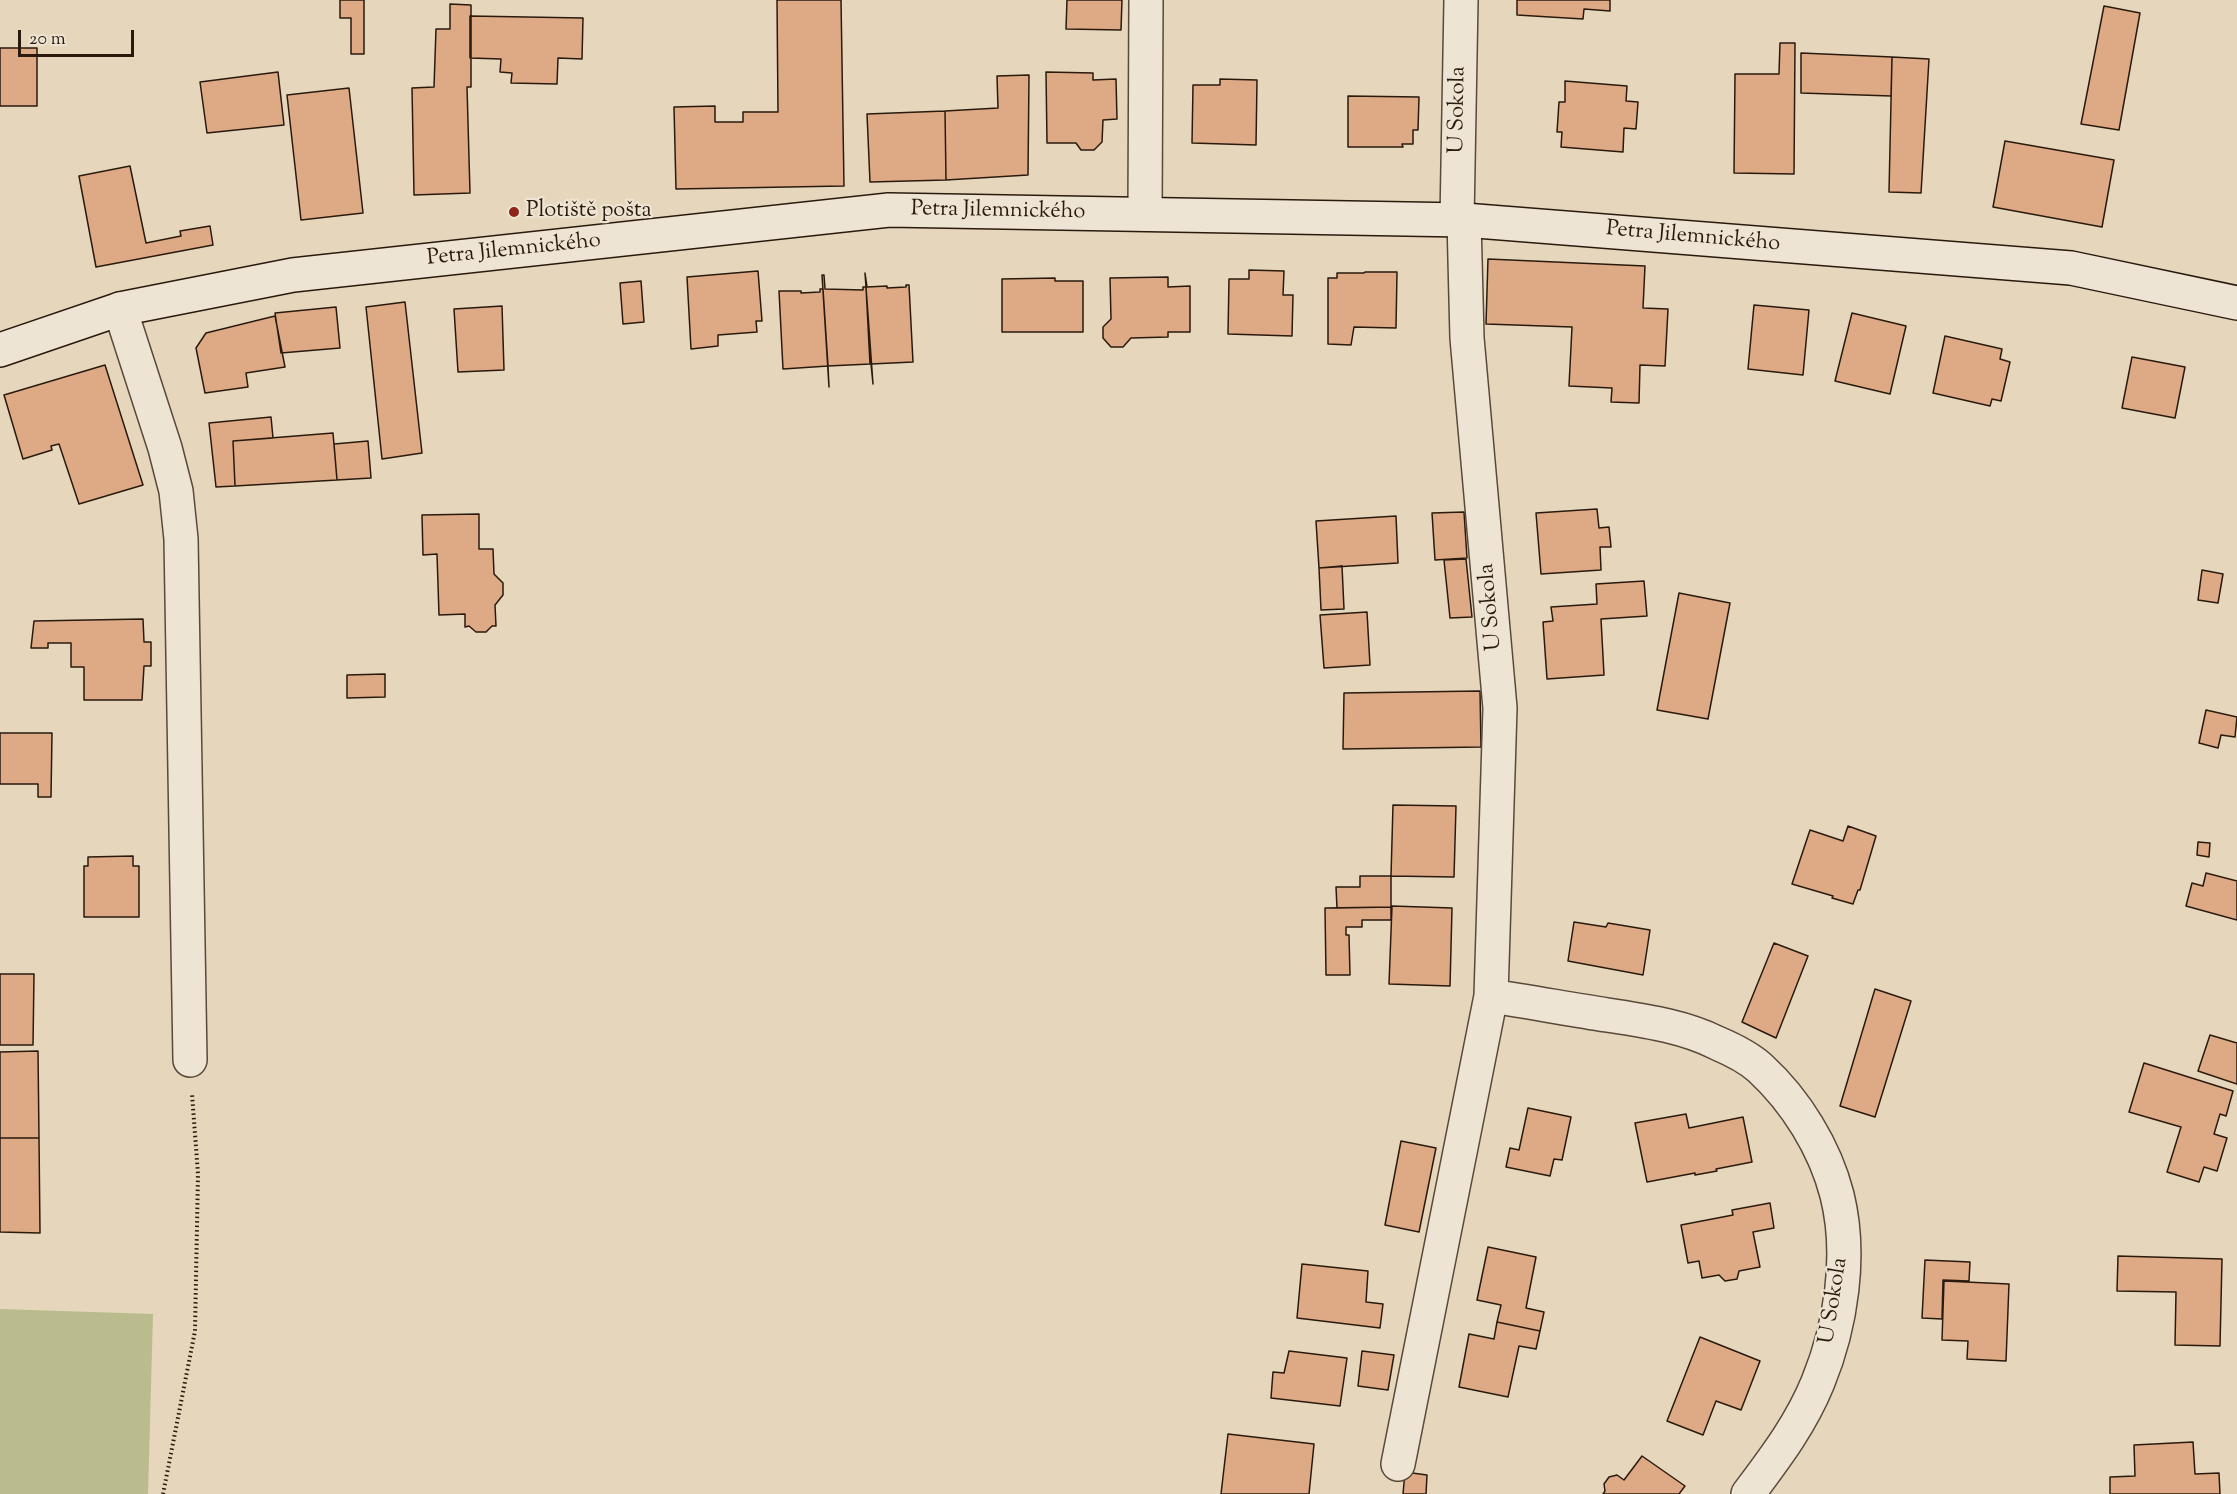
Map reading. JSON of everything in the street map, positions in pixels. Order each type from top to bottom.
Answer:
[{"type":"street","points":[[1145,214],[1146,0]]},
{"type":"street","name":"U Sokola","points":[[1398,1464],[1491,996],[1500,708],[1467,338],[1461,220],[1461,0]]},
{"type":"street","name":"Petra Jilemnického","points":[[0,350],[120,309],[292,275],[889,210],[1461,220],[2071,268],[2237,303]]},
{"type":"street","points":[[120,309],[165,448],[176,491],[181,539],[190,1060]]},
{"type":"street","name":"U Sokola","points":[[1491,996],[1671,1026],[1717,1042],[1759,1067],[1792,1103],[1818,1145],[1837,1195],[1844,1244],[1842,1288],[1833,1336],[1818,1382],[1795,1429],[1748,1494]]},
{"type":"path","points":[[163,1494],[195,1331],[198,1174],[190,1060]]},
{"type":"green space","points":[[0,1309],[153,1314],[148,1494],[0,1494]]},
{"type":"building","points":[[340,0],[364,0],[364,54],[351,54],[351,18],[340,18]]},
{"type":"building","points":[[777,0],[841,0],[844,186],[676,189],[674,107],[715,106],[715,122],[743,122],[743,112],[778,112]]},
{"type":"building","points":[[1067,0],[1122,0],[1121,30],[1066,29]]},
{"type":"building","points":[[1517,0],[1610,0],[1610,11],[1584,9],[1583,19],[1517,15]]},
{"type":"building","points":[[450,4],[471,5],[471,87],[467,87],[470,193],[414,195],[412,88],[434,87],[436,29],[450,29]]},
{"type":"building","points":[[2104,6],[2140,13],[2119,130],[2081,124]]},
{"type":"building","points":[[470,16],[583,18],[582,59],[558,58],[557,84],[511,83],[512,73],[500,72],[501,59],[470,58]]},
{"type":"building","points":[[1780,43],[1795,43],[1794,174],[1734,173],[1735,74],[1779,74]]},
{"type":"building","points":[[0,48],[37,48],[37,106],[0,106]]},
{"type":"building","points":[[1801,53],[1892,57],[1891,96],[1801,93]]},
{"type":"building","points":[[1892,57],[1929,59],[1921,193],[1889,192]]},
{"type":"building","points":[[278,72],[284,125],[207,133],[200,82]]},
{"type":"building","points":[[1046,72],[1093,73],[1093,80],[1116,79],[1117,119],[1103,120],[1102,142],[1094,150],[1081,150],[1076,143],[1047,143]]},
{"type":"building","points":[[1029,75],[1028,175],[946,180],[945,111],[998,108],[997,76]]},
{"type":"building","points":[[1220,79],[1257,80],[1256,145],[1192,143],[1193,85],[1220,85]]},
{"type":"building","points":[[1565,81],[1627,86],[1626,101],[1638,102],[1636,129],[1624,128],[1623,152],[1561,147],[1562,132],[1557,132],[1559,102],[1565,102]]},
{"type":"building","points":[[349,88],[363,213],[301,220],[287,95]]},
{"type":"building","points":[[1348,96],[1419,97],[1418,130],[1413,130],[1413,144],[1402,144],[1403,147],[1348,147]]},
{"type":"building","points":[[945,111],[946,180],[870,182],[867,114]]},
{"type":"building","points":[[2005,141],[2114,160],[2102,227],[1993,207]]},
{"type":"building","points":[[130,166],[146,243],[181,236],[180,231],[210,226],[213,245],[96,267],[79,176]]},
{"type":"building","points":[[1488,259],[1645,266],[1643,308],[1668,309],[1665,366],[1640,365],[1639,403],[1611,402],[1612,388],[1569,386],[1572,327],[1486,324]]},
{"type":"building","points":[[1249,270],[1284,271],[1283,295],[1293,295],[1292,336],[1228,334],[1229,279],[1249,279]]},
{"type":"building","points":[[758,271],[762,321],[756,321],[757,332],[718,335],[718,346],[691,349],[687,277]]},
{"type":"building","points":[[1397,272],[1396,328],[1354,327],[1351,345],[1328,344],[1328,278],[1337,278],[1337,273]]},
{"type":"building","points":[[865,273],[867,287],[887,286],[887,288],[909,285],[913,362],[872,364]]},
{"type":"building","points":[[822,275],[824,275],[825,289],[863,290],[863,287],[866,287],[870,364],[828,366],[829,387]]},
{"type":"building","points":[[1168,277],[1168,287],[1190,286],[1190,332],[1168,332],[1168,337],[1131,338],[1123,347],[1111,347],[1103,338],[1103,327],[1111,319],[1110,278]]},
{"type":"building","points":[[1055,278],[1055,281],[1083,281],[1083,332],[1002,332],[1002,279]]},
{"type":"building","points":[[641,281],[644,322],[623,324],[620,283]]},
{"type":"building","points":[[820,289],[823,289],[828,366],[783,369],[779,291],[801,291],[801,293],[820,292]]},
{"type":"building","points":[[405,302],[422,453],[382,459],[366,307]]},
{"type":"building","points":[[1754,305],[1809,310],[1803,375],[1748,369]]},
{"type":"building","points":[[502,306],[504,370],[458,372],[454,309]]},
{"type":"building","points":[[336,307],[340,348],[281,353],[275,313]]},
{"type":"building","points":[[1852,313],[1906,326],[1890,394],[1835,381]]},
{"type":"building","points":[[275,316],[285,367],[246,373],[248,387],[205,393],[196,348],[206,333]]},
{"type":"building","points":[[1945,336],[2002,349],[2000,359],[2010,362],[2001,401],[1992,399],[1990,406],[1933,393]]},
{"type":"building","points":[[2132,357],[2185,367],[2175,418],[2122,408]]},
{"type":"building","points":[[105,365],[143,485],[79,504],[59,444],[51,446],[52,450],[23,459],[4,395]]},
{"type":"building","points":[[271,417],[273,438],[233,441],[235,486],[216,487],[209,423]]},
{"type":"building","points":[[333,433],[337,480],[235,486],[233,441]]},
{"type":"building","points":[[368,441],[371,478],[337,480],[334,444]]},
{"type":"building","points":[[1597,509],[1599,528],[1609,527],[1611,547],[1600,547],[1601,570],[1541,574],[1536,513]]},
{"type":"building","points":[[1464,512],[1467,558],[1435,560],[1432,513]]},
{"type":"building","points":[[479,514],[479,549],[493,549],[494,574],[503,583],[503,595],[495,605],[496,626],[492,626],[486,632],[476,632],[469,626],[465,627],[465,614],[439,615],[437,554],[423,555],[422,515]]},
{"type":"building","points":[[1396,516],[1398,563],[1319,568],[1316,521]]},
{"type":"building","points":[[1466,559],[1472,617],[1450,618],[1444,560]]},
{"type":"building","points":[[1342,566],[1344,609],[1321,610],[1319,568]]},
{"type":"building","points":[[2202,570],[2223,574],[2218,603],[2198,600]]},
{"type":"building","points":[[1644,581],[1647,616],[1601,619],[1604,675],[1547,679],[1543,622],[1553,621],[1551,607],[1597,604],[1596,584]]},
{"type":"building","points":[[1679,593],[1730,603],[1708,719],[1657,710]]},
{"type":"building","points":[[1367,612],[1370,665],[1324,668],[1320,615]]},
{"type":"building","points":[[143,619],[144,642],[151,642],[151,666],[144,666],[142,700],[84,700],[84,667],[71,667],[71,643],[48,643],[48,648],[31,648],[34,621]]},
{"type":"building","points":[[385,674],[385,697],[347,698],[347,675]]},
{"type":"building","points":[[1480,691],[1481,747],[1343,749],[1344,693]]},
{"type":"building","points":[[2206,710],[2237,717],[2235,737],[2221,735],[2218,748],[2199,743]]},
{"type":"building","points":[[0,733],[52,733],[51,797],[38,797],[38,784],[0,784]]},
{"type":"building","points":[[1393,805],[1456,806],[1454,877],[1391,876]]},
{"type":"building","points":[[1848,826],[1876,836],[1860,890],[1853,904],[1792,884],[1810,830],[1843,841]]},
{"type":"building","points":[[2198,842],[2210,843],[2209,857],[2197,855]]},
{"type":"building","points":[[133,856],[133,866],[139,866],[139,917],[84,917],[84,866],[88,866],[88,857]]},
{"type":"building","points":[[2206,873],[2237,881],[2237,920],[2186,906],[2192,883],[2203,886]]},
{"type":"building","points":[[1360,876],[1391,876],[1391,907],[1337,908],[1336,887],[1360,887]]},
{"type":"building","points":[[1392,906],[1452,908],[1450,986],[1389,984]]},
{"type":"building","points":[[1391,907],[1391,920],[1362,920],[1362,927],[1346,927],[1346,935],[1349,935],[1350,975],[1326,975],[1325,908]]},
{"type":"building","points":[[1574,922],[1606,927],[1608,923],[1650,930],[1643,975],[1568,961]]},
{"type":"building","points":[[1774,943],[1808,956],[1776,1038],[1742,1022]]},
{"type":"building","points":[[0,974],[34,974],[33,1045],[0,1045]]},
{"type":"building","points":[[1875,989],[1911,1001],[1875,1117],[1840,1106]]},
{"type":"building","points":[[2210,1035],[2237,1043],[2237,1084],[2198,1071]]},
{"type":"building","points":[[38,1051],[39,1138],[0,1138],[0,1052]]},
{"type":"building","points":[[2144,1063],[2233,1091],[2226,1116],[2220,1114],[2214,1134],[2227,1138],[2217,1171],[2204,1167],[2199,1182],[2167,1172],[2181,1127],[2129,1112]]},
{"type":"building","points":[[1528,1108],[1571,1117],[1562,1160],[1554,1159],[1550,1176],[1506,1167],[1510,1148],[1519,1150]]},
{"type":"building","points":[[1686,1114],[1689,1128],[1743,1117],[1752,1162],[1716,1169],[1717,1171],[1647,1182],[1635,1123]]},
{"type":"building","points":[[0,1138],[39,1138],[40,1233],[0,1232]]},
{"type":"building","points":[[1401,1141],[1436,1148],[1419,1232],[1385,1225]]},
{"type":"building","points":[[1770,1203],[1774,1228],[1753,1232],[1760,1267],[1739,1271],[1737,1279],[1725,1281],[1719,1275],[1702,1278],[1699,1261],[1688,1263],[1681,1225],[1733,1215],[1732,1210]]},
{"type":"building","points":[[1488,1247],[1536,1257],[1526,1308],[1544,1312],[1540,1331],[1497,1322],[1501,1305],[1477,1300]]},
{"type":"building","points":[[2118,1256],[2222,1259],[2220,1346],[2175,1345],[2176,1292],[2117,1291]]},
{"type":"building","points":[[1925,1260],[1970,1262],[1969,1281],[1943,1280],[1942,1319],[1922,1318]]},
{"type":"building","points":[[1302,1264],[1368,1271],[1366,1302],[1383,1304],[1380,1328],[1297,1318]]},
{"type":"building","points":[[1944,1281],[2009,1284],[2006,1361],[1967,1359],[1968,1341],[1942,1340]]},
{"type":"building","points":[[1497,1322],[1540,1331],[1536,1349],[1519,1346],[1508,1397],[1459,1387],[1469,1334],[1494,1339]]},
{"type":"building","points":[[1700,1337],[1760,1361],[1741,1410],[1716,1401],[1703,1435],[1667,1421]]},
{"type":"building","points":[[1289,1351],[1347,1358],[1340,1406],[1271,1398],[1273,1372],[1284,1373]]},
{"type":"building","points":[[1362,1351],[1394,1355],[1388,1390],[1358,1386]]},
{"type":"building","points":[[1228,1434],[1314,1444],[1309,1494],[1221,1494]]},
{"type":"building","points":[[2193,1442],[2195,1474],[2219,1473],[2220,1494],[2110,1494],[2110,1477],[2135,1476],[2134,1445]]},
{"type":"building","points":[[1642,1456],[1685,1486],[1679,1494],[1603,1494],[1604,1484],[1609,1477],[1617,1475],[1624,1480]]},
{"type":"building","points":[[1405,1472],[1427,1475],[1426,1494],[1403,1494]]},
{"type":"place","name":"Plotiště pošta","points":[[514,212]]}]
